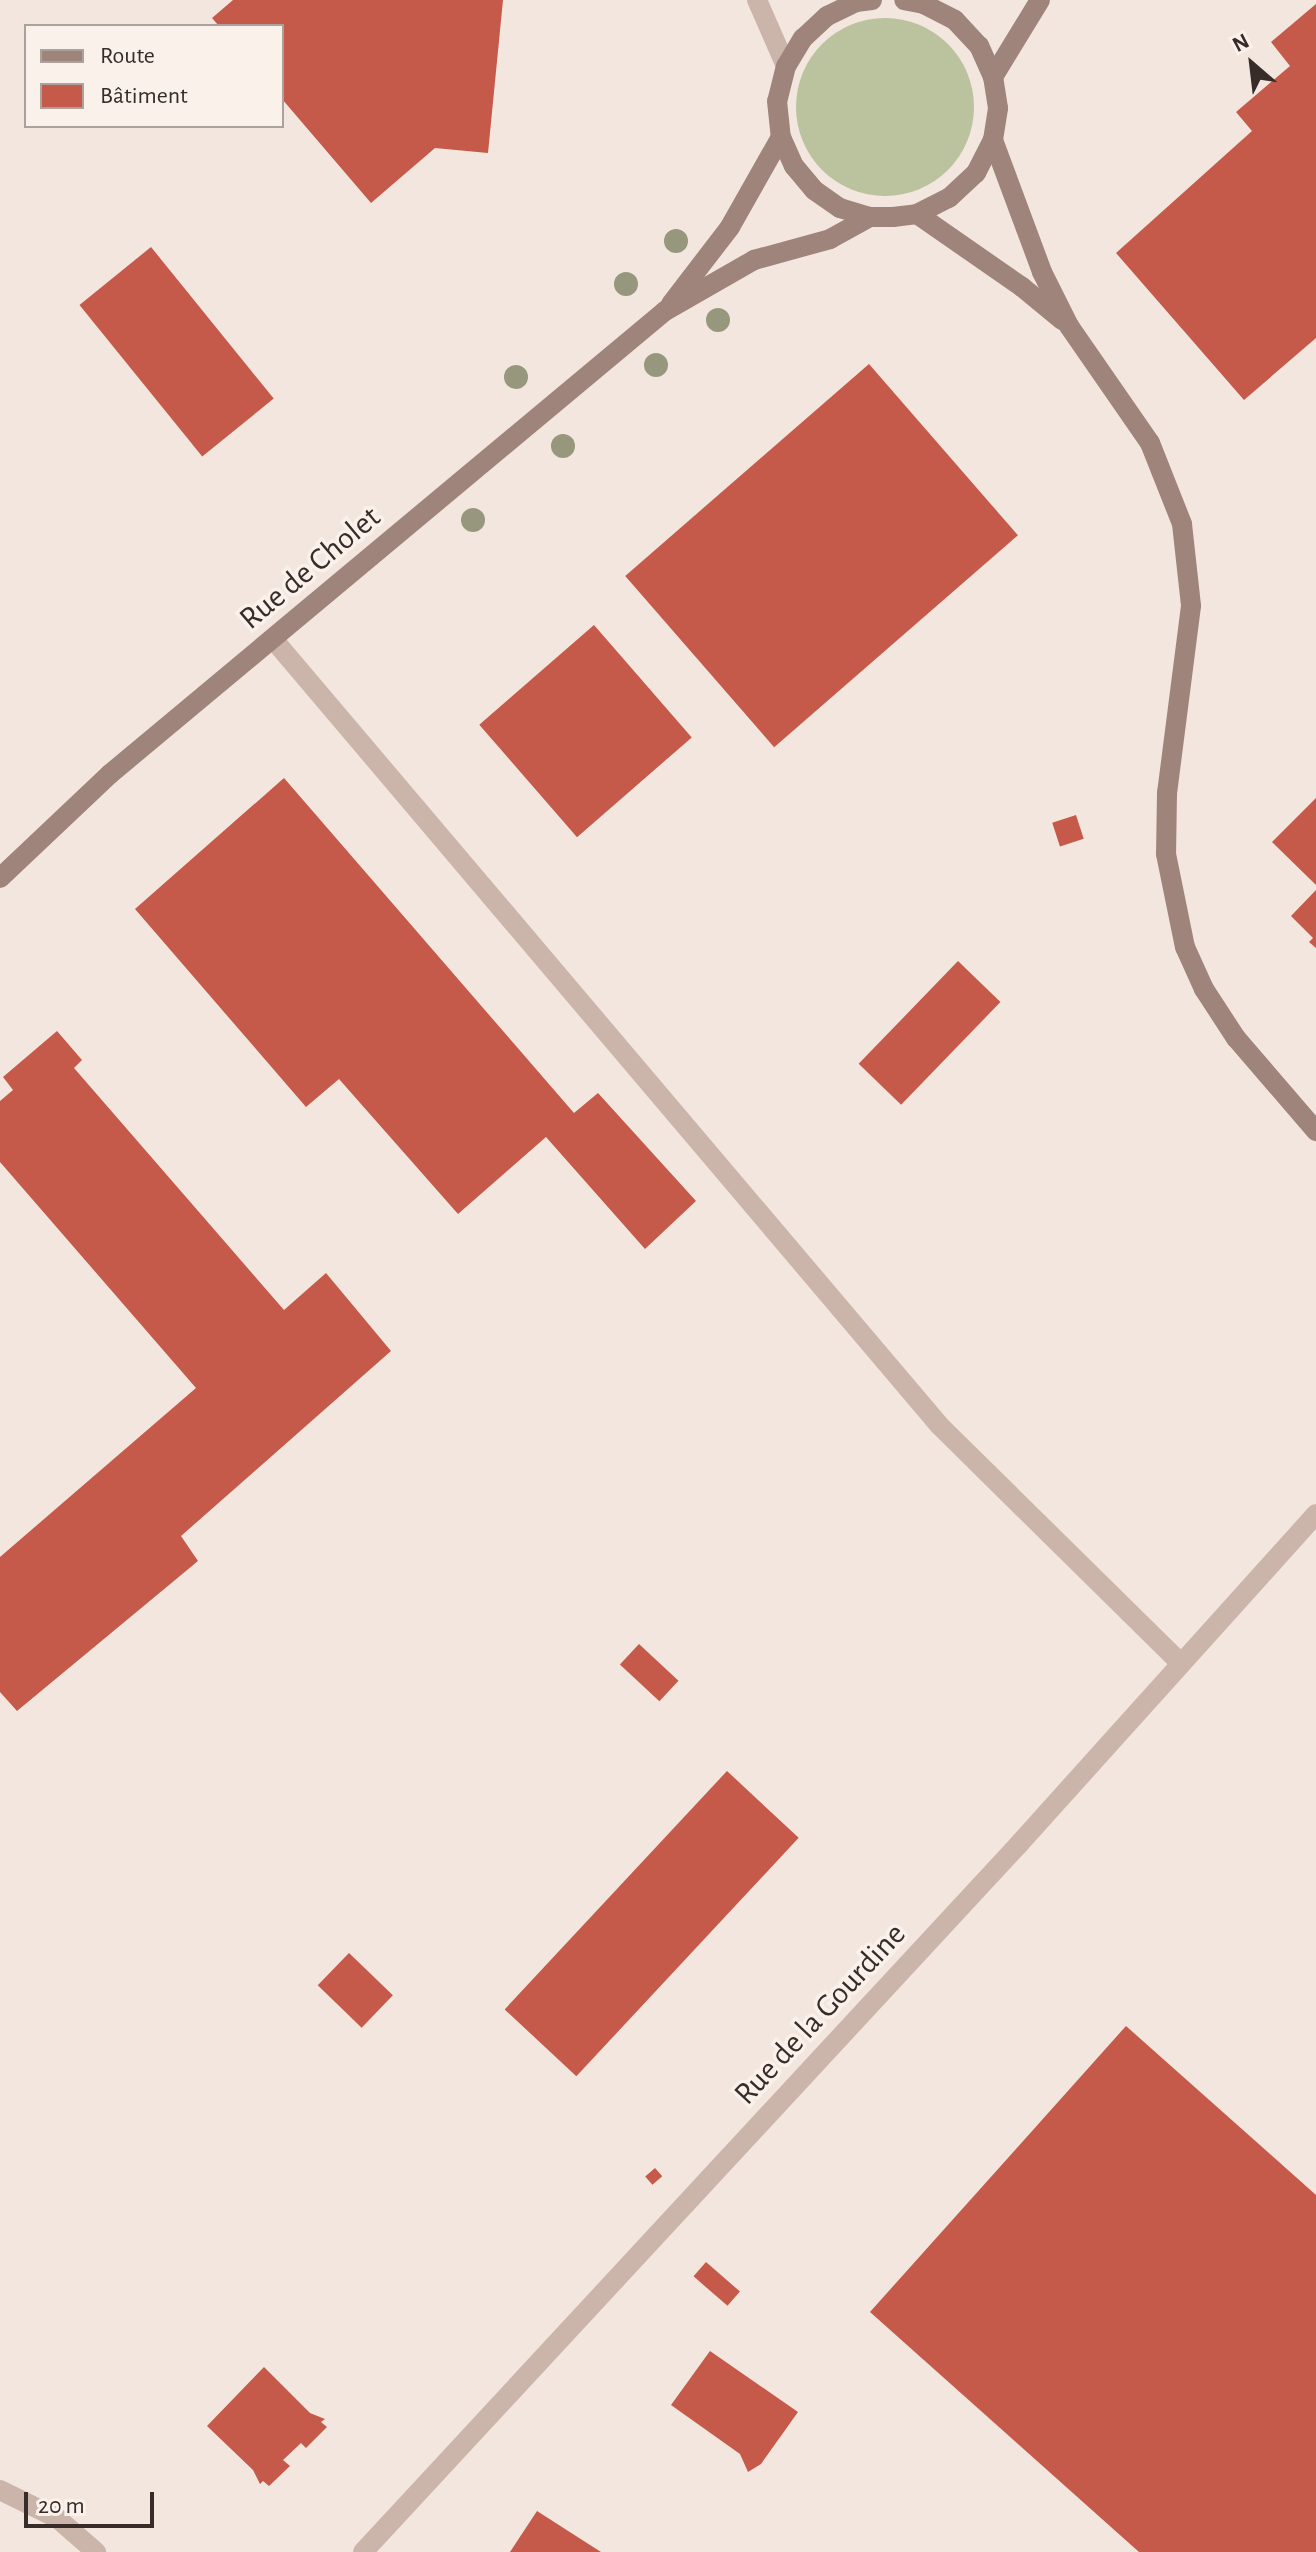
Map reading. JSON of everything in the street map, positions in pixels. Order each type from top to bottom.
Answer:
[{"type":"main road","points":[[860,1],[819,23],[803,38],[786,66],[777,101],[781,137],[794,166],[814,190],[840,208],[870,217],[917,214],[949,198],[976,173],[993,140],[998,108],[993,77],[979,46],[955,20],[929,2],[904,0]]},
{"type":"main road","points":[[993,77],[1040,0]]},
{"type":"main road","name":"Rue de Cholet","points":[[665,311],[730,227],[781,137]]},
{"type":"main road","points":[[993,140],[1042,272],[1069,326],[1150,443],[1182,524],[1191,606],[1167,793],[1166,854],[1185,947],[1204,989],[1236,1038],[1316,1131]]},
{"type":"main road","points":[[917,214],[1022,287],[1069,326]]},
{"type":"main road","name":"Rue de Cholet","points":[[0,878],[110,774],[665,311],[754,260],[830,239],[870,217]]},
{"type":"street","points":[[757,0],[786,66]]},
{"type":"street","points":[[273,639],[939,1425],[1181,1664]]},
{"type":"street","name":"Rue de la Gourdine","points":[[363,2552],[1019,1844],[1316,1514]]},
{"type":"street","points":[[0,2490],[57,2518],[96,2552]]},
{"type":"green space","points":[[885,18],[919,25],[948,44],[967,73],[974,107],[967,141],[948,170],[919,189],[885,196],[851,189],[822,170],[803,141],[796,107],[803,73],[822,44],[851,25]]},
{"type":"building","points":[[233,0],[503,0],[488,153],[435,148],[371,203],[284,101],[284,24],[217,24],[212,18]]},
{"type":"building","points":[[1316,4],[1316,338],[1244,400],[1116,253],[1252,131],[1236,112],[1290,66],[1271,42]]},
{"type":"building","points":[[151,247],[274,399],[202,456],[80,305]]},
{"type":"building","points":[[869,364],[1018,535],[774,747],[625,576]]},
{"type":"building","points":[[594,625],[692,737],[577,837],[479,725]]},
{"type":"building","points":[[284,778],[574,1113],[598,1093],[696,1201],[645,1249],[546,1137],[458,1214],[339,1079],[306,1107],[135,909]]},
{"type":"building","points":[[1316,798],[1316,885],[1272,842]]},
{"type":"building","points":[[1076,815],[1084,839],[1060,847],[1052,823]]},
{"type":"building","points":[[1316,890],[1316,948],[1309,942],[1313,938],[1291,916]]},
{"type":"building","points":[[958,961],[1000,1002],[901,1105],[859,1064]]},
{"type":"building","points":[[57,1031],[82,1060],[74,1068],[284,1310],[326,1273],[391,1351],[181,1536],[198,1561],[17,1711],[0,1692],[0,1557],[196,1388],[0,1162],[0,1101],[13,1090],[3,1077]]},
{"type":"building","points":[[639,1644],[678,1681],[659,1701],[620,1664]]},
{"type":"building","points":[[727,1771],[799,1838],[576,2076],[505,2009]]},
{"type":"building","points":[[349,1953],[393,1995],[362,2028],[318,1985]]},
{"type":"building","points":[[1126,2026],[1316,2195],[1316,2552],[1139,2552],[870,2312]]},
{"type":"building","points":[[655,2168],[662,2176],[652,2185],[645,2177]]},
{"type":"building","points":[[706,2262],[740,2292],[727,2306],[694,2276]]},
{"type":"building","points":[[710,2351],[798,2412],[761,2464],[748,2472],[740,2454],[671,2405]]},
{"type":"building","points":[[264,2367],[310,2413],[325,2419],[321,2422],[327,2427],[306,2448],[301,2443],[283,2460],[290,2466],[269,2486],[263,2481],[260,2484],[253,2470],[207,2426]]},
{"type":"building","points":[[537,2511],[601,2552],[510,2552]]}]
